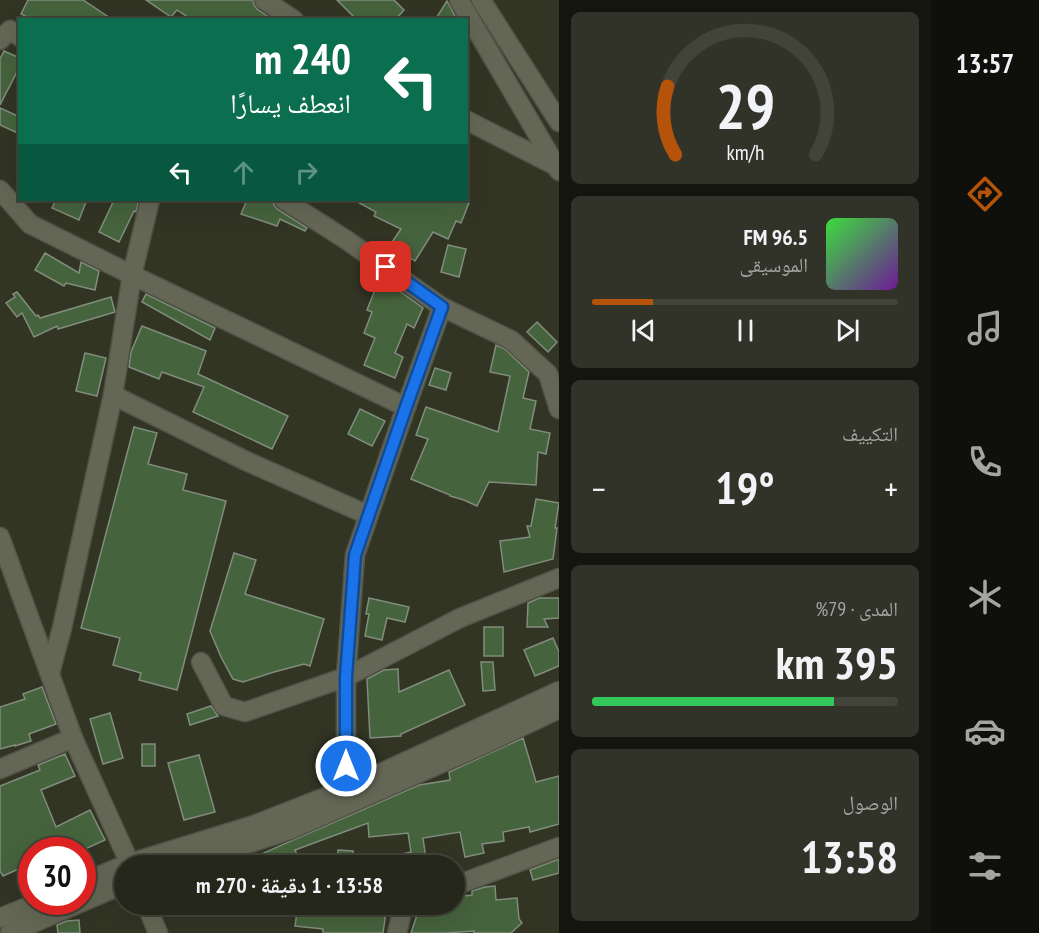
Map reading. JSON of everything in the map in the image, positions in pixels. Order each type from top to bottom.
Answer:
[{"type":"street","points":[[264,0],[291,18]]},
{"type":"street","points":[[459,0],[557,166]]},
{"type":"street","points":[[481,0],[559,122]]},
{"type":"street","points":[[0,40],[9,30],[18,36]]},
{"type":"street","points":[[468,121],[557,166]]},
{"type":"street","points":[[0,190],[30,224],[406,407]]},
{"type":"street","points":[[50,673],[113,395],[132,275],[150,201]]},
{"type":"street","points":[[288,201],[442,307],[511,340],[548,374],[559,409]]},
{"type":"street","points":[[346,789],[346,677],[355,555],[442,307]]},
{"type":"street","points":[[113,395],[246,461],[368,515]]},
{"type":"street","points":[[0,537],[73,738],[127,855]]},
{"type":"street","points":[[201,662],[224,706],[244,712],[346,677],[460,618],[559,578]]},
{"type":"street","points":[[159,855],[254,825],[346,789],[559,691]]},
{"type":"street","points":[[213,855],[290,830],[559,709]]},
{"type":"street","points":[[0,769],[73,738]]},
{"type":"street","points":[[465,882],[559,847]]},
{"type":"street","points":[[96,878],[114,871]]},
{"type":"street","points":[[10,933],[114,888]]},
{"type":"street","points":[[0,918],[18,911]]},
{"type":"street","points":[[151,915],[158,933]]},
{"type":"street","points":[[397,933],[401,915]]},
{"type":"building","points":[[28,0],[83,0],[110,18],[29,18],[21,14]]},
{"type":"building","points":[[146,0],[253,0],[257,9],[270,18],[189,18],[177,10],[171,17]]},
{"type":"building","points":[[337,0],[394,0],[404,10],[397,18],[355,18]]},
{"type":"building","points":[[447,1],[456,18],[436,18]]},
{"type":"building","points":[[4,51],[18,57],[18,70],[0,105],[0,59]]},
{"type":"building","points":[[0,108],[18,116],[18,133],[0,125]]},
{"type":"building","points":[[56,201],[86,202],[79,220],[52,208]]},
{"type":"building","points":[[114,201],[139,201],[136,212],[134,211],[119,242],[99,232]]},
{"type":"building","points":[[247,201],[273,201],[277,209],[307,228],[305,231],[280,219],[277,226],[241,214]]},
{"type":"building","points":[[356,201],[464,201],[469,203],[461,223],[456,221],[448,239],[433,232],[415,261],[390,245],[401,229],[374,216],[376,212]]},
{"type":"building","points":[[448,245],[466,249],[459,277],[441,272]]},
{"type":"building","points":[[45,253],[79,273],[81,262],[99,271],[95,290],[66,283],[64,286],[35,270]]},
{"type":"building","points":[[380,277],[423,308],[414,328],[407,324],[395,353],[403,357],[395,378],[364,365],[375,338],[364,333],[372,312],[367,310]]},
{"type":"building","points":[[17,292],[40,318],[111,297],[115,312],[58,329],[57,326],[34,337],[22,313],[17,317],[6,303],[15,297],[13,294]]},
{"type":"building","points":[[146,294],[215,328],[210,340],[142,302]]},
{"type":"building","points":[[537,322],[557,342],[548,352],[527,332]]},
{"type":"building","points":[[142,326],[206,351],[198,374],[288,416],[272,449],[193,412],[204,387],[162,372],[159,379],[129,367],[131,352]]},
{"type":"building","points":[[496,345],[505,349],[529,372],[523,398],[536,401],[530,429],[550,433],[546,454],[538,452],[536,485],[489,482],[477,506],[411,479],[428,439],[416,435],[426,407],[498,432],[510,376],[490,372]]},
{"type":"building","points":[[85,353],[106,358],[97,396],[76,391]]},
{"type":"building","points":[[435,368],[451,373],[446,390],[429,385]]},
{"type":"building","points":[[360,409],[385,421],[372,446],[348,434]]},
{"type":"building","points":[[134,427],[157,433],[148,464],[187,474],[183,490],[226,501],[177,690],[139,680],[141,673],[113,665],[120,638],[81,628]]},
{"type":"building","points":[[536,499],[559,503],[553,559],[504,572],[500,541],[530,537],[527,526],[531,526]]},
{"type":"building","points":[[234,553],[256,560],[245,594],[324,619],[310,666],[304,664],[243,682],[233,679],[210,631]]},
{"type":"building","points":[[369,598],[409,607],[405,622],[387,618],[382,640],[365,636]]},
{"type":"building","points":[[539,598],[559,598],[559,618],[544,619],[548,627],[527,627],[528,603]]},
{"type":"building","points":[[484,627],[503,627],[503,656],[484,656]]},
{"type":"building","points":[[553,638],[559,652],[559,666],[535,676],[524,650]]},
{"type":"building","points":[[481,662],[493,662],[495,690],[483,691]]},
{"type":"building","points":[[398,669],[399,692],[449,670],[465,705],[401,736],[370,738],[367,679],[384,670]]},
{"type":"building","points":[[42,687],[56,724],[29,734],[31,741],[0,749],[0,707],[25,699],[23,694]]},
{"type":"building","points":[[211,706],[218,716],[190,725],[187,714]]},
{"type":"building","points":[[110,713],[123,758],[103,764],[90,719]]},
{"type":"building","points":[[523,738],[536,782],[559,776],[559,824],[530,832],[529,827],[503,832],[504,841],[482,844],[484,853],[465,857],[460,832],[423,838],[425,855],[402,855],[411,852],[408,833],[369,837],[368,823],[295,850],[297,855],[259,855],[419,785],[450,780],[449,772]]},
{"type":"building","points":[[142,744],[155,744],[155,766],[142,766]]},
{"type":"building","points":[[65,754],[75,776],[41,790],[56,827],[90,810],[105,840],[96,844],[96,837],[18,837],[18,869],[3,876],[0,871],[0,786],[40,770],[38,765]]},
{"type":"building","points":[[199,755],[215,812],[184,820],[168,763]]},
{"type":"building","points":[[338,850],[353,851],[353,855],[338,855]]},
{"type":"building","points":[[559,859],[559,873],[533,880],[530,870]]},
{"type":"building","points":[[495,886],[496,900],[517,898],[519,919],[522,923],[511,933],[474,933],[474,931],[411,933],[417,915],[465,915],[465,896],[472,895],[472,891]]},
{"type":"building","points":[[296,915],[386,915],[383,933],[323,933],[323,929],[295,926]]},
{"type":"building","points":[[79,920],[80,933],[58,933],[57,925]]},
{"type":"route","points":[[346,766],[346,677],[355,555],[442,307],[386,267]]}]
